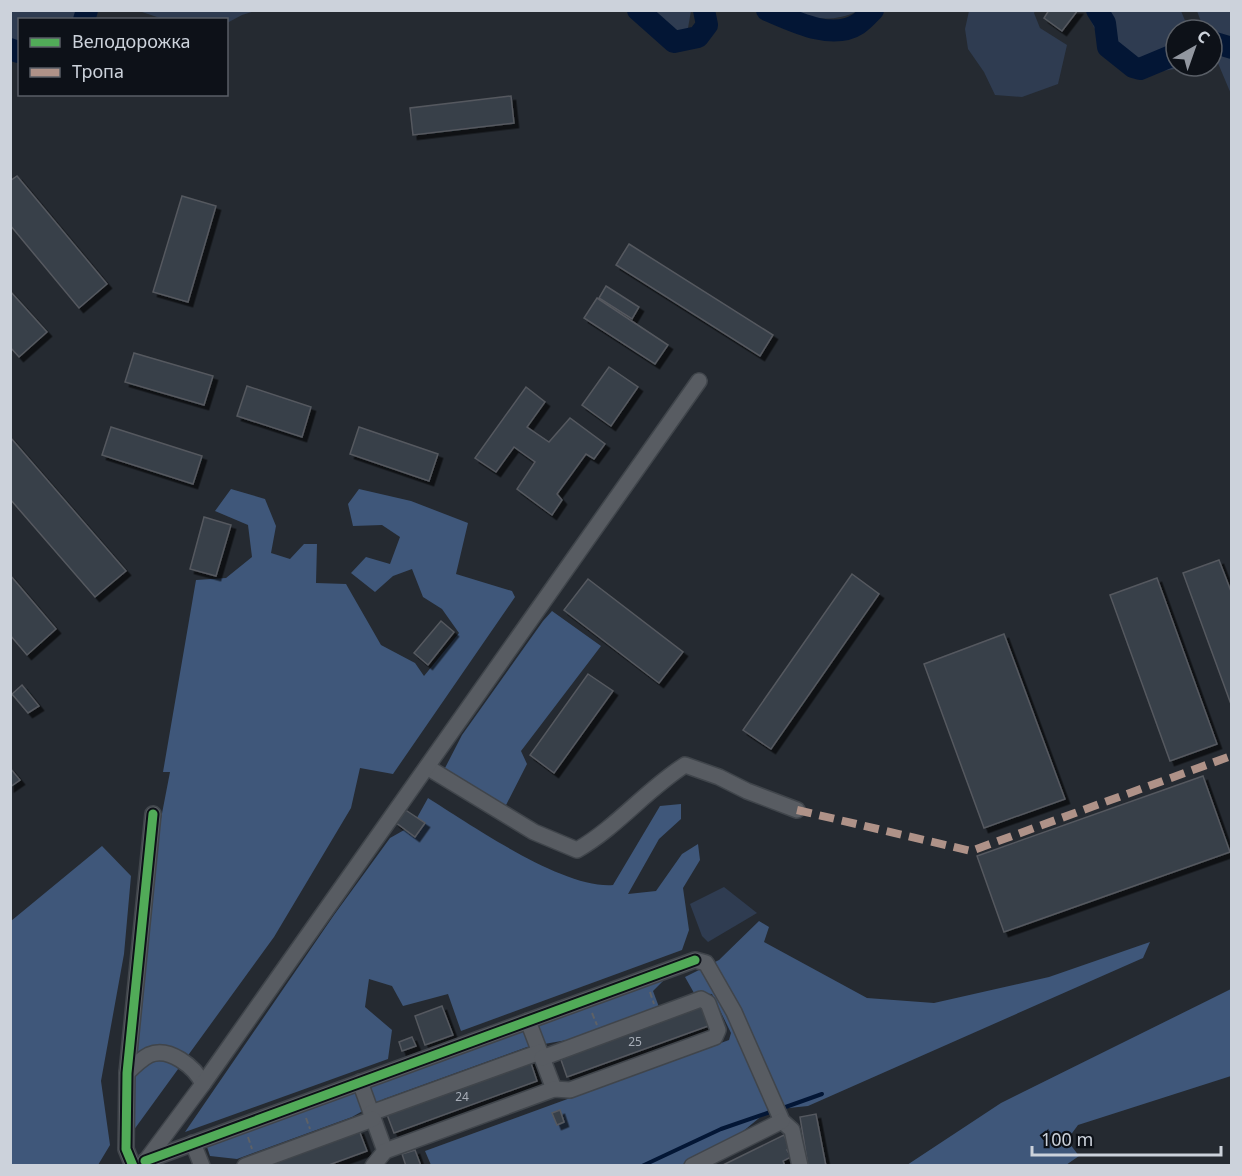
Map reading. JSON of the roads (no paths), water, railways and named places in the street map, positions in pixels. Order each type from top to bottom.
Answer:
[{"type":"street","points":[[140,1164],[203,1084],[699,381]]},
{"type":"street","points":[[427,767],[534,832],[577,850],[594,840],[668,776],[685,765],[797,810]]},
{"type":"street","points":[[140,1164],[126,1149],[126,1073],[153,814]]},
{"type":"street","points":[[140,1164],[695,960],[706,963],[740,1026],[782,1121],[792,1130],[800,1166]]},
{"type":"street","points":[[251,1163],[372,1116],[701,999],[708,1003],[718,1033]]},
{"type":"street","points":[[528,1021],[554,1089]]},
{"type":"street","points":[[373,1166],[385,1151],[554,1089],[570,1090],[716,1037],[718,1033],[740,1026]]},
{"type":"street","points":[[126,1073],[150,1054],[162,1053],[179,1059],[195,1071],[203,1084]]},
{"type":"street","points":[[360,1082],[385,1151]]},
{"type":"street","points":[[692,1166],[782,1121]]},
{"type":"street","points":[[193,1143],[201,1166]]},
{"type":"waterway","points":[[85,18],[87,10]]},
{"type":"waterway","points":[[638,10],[674,42],[698,37],[707,25],[704,10]]},
{"type":"waterway","points":[[767,10],[813,28],[836,31],[858,24],[873,10]]},
{"type":"waterway","points":[[1097,10],[1105,23],[1108,47],[1133,67],[1140,69],[1164,59]]},
{"type":"waterway","points":[[1224,46],[1232,48]]},
{"type":"waterway","points":[[10,49],[18,52]]},
{"type":"waterway","points":[[780,1109],[822,1094]]},
{"type":"waterway","points":[[642,1166],[721,1129],[773,1111]]}]
